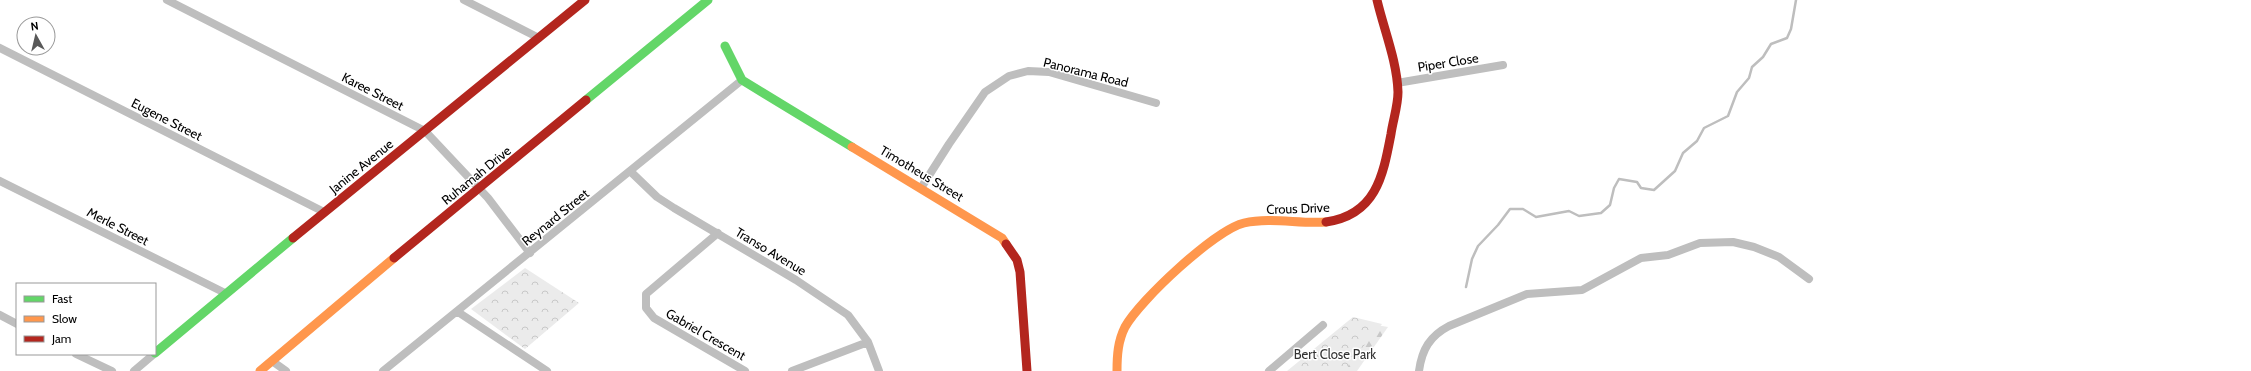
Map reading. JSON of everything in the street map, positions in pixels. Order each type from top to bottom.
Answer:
[{"type":"street","name":"Karee Street","points":[[167,0],[425,131],[479,189],[530,253]]},
{"type":"street","points":[[464,0],[539,38]]},
{"type":"street","name":"Janine Avenue","points":[[156,352],[224,293],[585,0]]},
{"type":"street","name":"Ruhamah Drive","points":[[260,371],[708,0]]},
{"type":"street","name":"Crous Drive","points":[[1117,371],[1118,344],[1130,318],[1172,275],[1225,230],[1242,224],[1253,223],[1306,223],[1339,220],[1355,212],[1368,201],[1378,185],[1384,168],[1398,102],[1397,82],[1378,0]]},
{"type":"street","points":[[725,46],[742,80]]},
{"type":"street","name":"Eugene Street","points":[[0,48],[324,212]]},
{"type":"street","name":"Piper Close","points":[[1397,82],[1503,65]]},
{"type":"street","name":"Panorama Road","points":[[921,188],[948,144],[985,92],[998,81],[1013,74],[1028,71],[1049,72],[1156,103]]},
{"type":"street","name":"Reynard Street","points":[[383,371],[458,312],[742,80]]},
{"type":"street","name":"Timotheus Street","points":[[742,80],[987,227],[1002,238],[1010,248],[1020,272],[1027,371]]},
{"type":"street","name":"Transo Avenue","points":[[630,171],[657,196],[833,303],[848,315],[868,342],[879,371]]},
{"type":"street","name":"Merle Street","points":[[0,181],[224,293]]},
{"type":"street","name":"Gabriel Crescent","points":[[718,233],[646,294],[646,308],[654,318],[745,371]]},
{"type":"street","points":[[1419,371],[1423,351],[1430,339],[1438,331],[1527,294],[1574,292],[1584,289],[1641,258],[1668,255],[1694,244],[1725,242],[1754,247],[1779,257],[1809,279]]},
{"type":"street","points":[[458,312],[547,371]]},
{"type":"street","points":[[0,315],[16,323]]},
{"type":"street","points":[[1269,371],[1323,325]]},
{"type":"street","points":[[792,371],[868,342]]},
{"type":"street","points":[[78,355],[112,371]]},
{"type":"street","name":"Janine Avenue","points":[[134,371],[153,355]]},
{"type":"street","points":[[272,362],[286,371]]},
{"type":"green space","points":[[525,268],[579,303],[525,349],[471,309]]},
{"type":"green space","name":"Bert Close Park","points":[[1353,317],[1382,324],[1349,364],[1346,371],[1287,371]]},
{"type":"green space","name":"Bert Close Park","points":[[1353,321],[1388,327],[1357,371],[1293,371]]},
{"type":"waterway","points":[[1466,287],[1472,259],[1478,246],[1498,225],[1510,209],[1523,209],[1536,217],[1569,211],[1579,216],[1601,213],[1610,205],[1614,188],[1619,179],[1637,182],[1641,188],[1654,190],[1675,171],[1683,153],[1697,141],[1704,128],[1728,116],[1737,92],[1749,78],[1752,67],[1763,57],[1771,44],[1787,38],[1791,29],[1796,0]]},
{"type":"traffic: fast","points":[[586,100],[708,0]]},
{"type":"traffic: fast","points":[[725,46],[742,80],[852,147]]},
{"type":"traffic: fast","points":[[156,352],[293,238]]},
{"type":"traffic: slow","points":[[852,147],[1002,238],[1006,244]]},
{"type":"traffic: slow","points":[[1117,371],[1119,343],[1125,327],[1133,315],[1146,300],[1179,268],[1215,238],[1231,228],[1254,221],[1326,222]]},
{"type":"traffic: slow","points":[[260,371],[394,258]]},
{"type":"traffic: jam","points":[[293,238],[585,0]]},
{"type":"traffic: jam","points":[[1326,222],[1343,218],[1356,211],[1366,202],[1374,191],[1380,178],[1388,150],[1398,92],[1393,57],[1377,0]]},
{"type":"traffic: jam","points":[[394,258],[586,100]]},
{"type":"traffic: jam","points":[[1006,244],[1017,260],[1020,272],[1027,371]]}]
